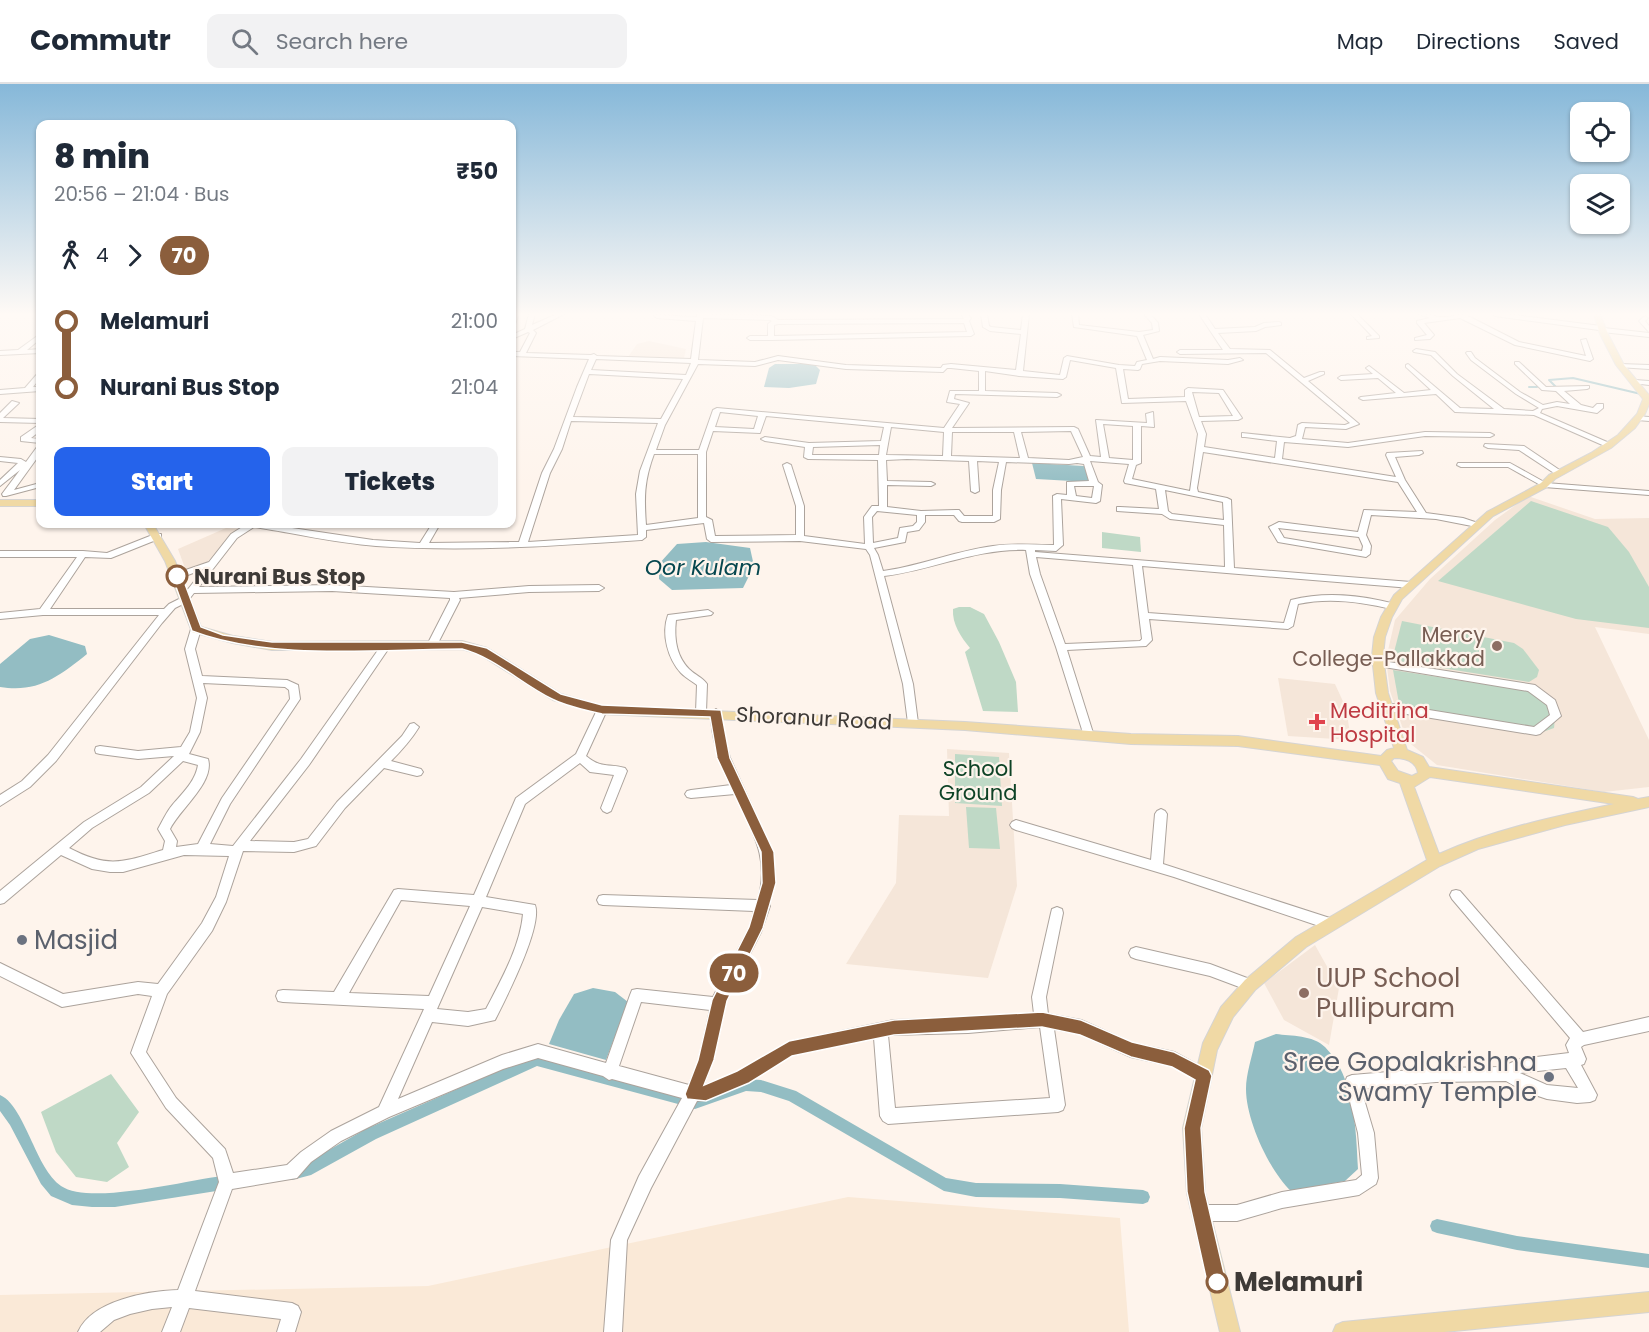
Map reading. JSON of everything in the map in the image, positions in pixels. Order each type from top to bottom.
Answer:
[{"type":"main road","points":[[1402,753],[1379,688],[1376,663],[1379,639],[1392,606],[1411,585],[1490,514],[1610,445],[1644,418],[1647,399],[1626,372]]},
{"type":"main road","points":[[2,497],[36,502]]},
{"type":"main road","points":[[152,528],[187,595],[196,629]]},
{"type":"main road","name":"Shoranur Road","points":[[196,629],[221,638],[272,646],[462,645],[483,651],[557,697],[602,710],[701,712],[776,718],[913,723],[1089,736],[1238,741],[1384,761]]},
{"type":"main road","points":[[1391,753],[1402,753],[1420,762],[1425,771],[1423,779],[1406,781],[1388,770],[1384,761],[1391,753]]},
{"type":"main road","points":[[1425,771],[1644,802]]},
{"type":"main road","points":[[1406,781],[1435,862]]},
{"type":"main road","points":[[1230,1332],[1196,1192],[1192,1128],[1209,1049],[1227,1012],[1250,985],[1301,942],[1435,862],[1475,844],[1644,802]]},
{"type":"main road","points":[[1343,1332],[1649,1302]]},
{"type":"street","points":[[523,544],[546,473],[586,372]]},
{"type":"street","points":[[591,372],[687,377]]},
{"type":"street","points":[[277,528],[373,543],[423,546],[523,544],[642,537],[640,494],[644,471],[663,421],[690,372]]},
{"type":"street","points":[[982,372],[982,393]]},
{"type":"street","points":[[1003,372],[1063,377],[1064,372]]},
{"type":"street","points":[[1120,372],[1125,401],[1189,399]]},
{"type":"street","points":[[1290,440],[1299,437],[1302,425],[1346,427],[1355,424],[1295,372]]},
{"type":"street","points":[[1374,372],[1403,395]]},
{"type":"street","points":[[1415,372],[1458,410],[1535,413],[1610,445]]},
{"type":"street","points":[[1452,372],[1502,411]]},
{"type":"street","points":[[1491,372],[1518,393],[1542,407]]},
{"type":"street","points":[[1527,372],[1544,389],[1587,387]]},
{"type":"street","points":[[1305,380],[1322,373]]},
{"type":"street","points":[[1341,378],[1379,376]]},
{"type":"street","points":[[27,390],[36,379]]},
{"type":"street","points":[[1635,382],[1649,383]]},
{"type":"street","points":[[0,392],[36,389]]},
{"type":"street","points":[[1195,494],[1193,488],[1197,452],[1201,448],[1202,434],[1188,390],[1221,391],[1238,418],[1198,419]]},
{"type":"street","points":[[1558,390],[1578,407]]},
{"type":"street","points":[[947,459],[947,430],[950,420],[965,403],[950,400],[952,392],[1057,395]]},
{"type":"street","points":[[1363,398],[1436,392]]},
{"type":"street","points":[[0,418],[15,403]]},
{"type":"street","points":[[1535,413],[1542,407],[1557,404],[1594,411],[1600,406]]},
{"type":"street","points":[[702,520],[702,452],[717,410],[947,430],[1074,429],[1083,460],[1087,462],[1094,483],[1098,485],[1096,501],[1057,496],[1059,545],[1056,548],[979,551],[935,561],[906,572],[879,574]]},
{"type":"street","points":[[710,429],[757,431],[763,413]]},
{"type":"street","points":[[1105,460],[1099,422],[1151,425],[1150,414]]},
{"type":"street","points":[[0,418],[36,421]]},
{"type":"street","points":[[568,419],[663,421]]},
{"type":"street","points":[[809,445],[808,457],[1105,460],[1137,463],[1137,424]]},
{"type":"street","points":[[883,508],[882,457],[888,425]]},
{"type":"street","points":[[1017,429],[1025,460]]},
{"type":"street","points":[[36,431],[24,439],[36,440]]},
{"type":"street","points":[[1245,435],[1348,445],[1425,434],[1490,435]]},
{"type":"street","points":[[765,439],[809,445],[885,443]]},
{"type":"street","points":[[1278,461],[1281,439]]},
{"type":"street","points":[[1488,446],[1521,448],[1560,473]]},
{"type":"street","points":[[1201,448],[1401,480]]},
{"type":"street","points":[[652,452],[702,452]]},
{"type":"street","points":[[1419,453],[1390,455],[1401,480],[1422,513]]},
{"type":"street","points":[[2,497],[36,454]]},
{"type":"street","points":[[0,459],[22,463],[0,484]]},
{"type":"street","points":[[973,459],[975,490]]},
{"type":"street","points":[[913,723],[908,684],[879,574],[869,547],[868,517],[871,509],[883,508],[921,513],[956,512],[962,519],[994,519],[997,517],[997,490],[1003,460]]},
{"type":"street","points":[[1133,463],[1128,482],[1195,494],[1226,496],[1230,570]]},
{"type":"street","points":[[787,465],[800,506],[800,538]]},
{"type":"street","points":[[1461,465],[1510,465],[1544,485],[1649,493]]},
{"type":"street","points":[[883,483],[931,484]]},
{"type":"street","points":[[1072,498],[1070,484],[1094,483]]},
{"type":"street","points":[[2,497],[36,486]]},
{"type":"street","points":[[1160,487],[1164,512]]},
{"type":"street","points":[[1120,508],[1164,512],[1170,516],[1228,523]]},
{"type":"street","points":[[1362,535],[1279,525],[1273,527],[1281,540],[1366,554],[1367,546],[1362,535],[1367,512],[1413,516],[1422,513],[1477,524]]},
{"type":"street","points":[[641,526],[708,520],[711,539],[800,538],[869,547],[902,540],[903,530],[916,528],[921,522],[921,513]]},
{"type":"street","points":[[0,801],[26,784],[52,758],[69,733],[166,612],[187,595],[234,536],[246,528]]},
{"type":"street","points":[[423,546],[434,528]]},
{"type":"street","points":[[0,554],[108,556],[158,536]]},
{"type":"street","points":[[1031,550],[1137,562],[1411,585]]},
{"type":"street","points":[[1031,550],[1035,574],[1089,736]]},
{"type":"street","points":[[43,612],[83,554]]},
{"type":"street","points":[[177,576],[202,568],[213,561]]},
{"type":"street","points":[[1061,647],[1143,644],[1147,640],[1137,562]]},
{"type":"street","points":[[187,595],[332,588],[454,595],[529,589],[599,588]]},
{"type":"street","points":[[432,645],[455,600],[454,595]]},
{"type":"street","points":[[1144,616],[1288,626],[1294,602],[1304,600],[1349,597],[1392,606]]},
{"type":"street","points":[[0,616],[43,612],[166,612]]},
{"type":"street","points":[[701,712],[702,684],[688,674],[674,658],[670,626],[671,617],[708,613]]},
{"type":"street","points":[[0,899],[87,825],[146,790],[183,754],[195,732],[202,698],[190,649],[196,629]]},
{"type":"street","points":[[171,1332],[227,1182],[220,1154],[171,1103],[138,1053],[161,991],[212,917],[222,898],[238,848],[304,762],[386,645]]},
{"type":"street","points":[[1376,663],[1531,688],[1551,703],[1556,716],[1536,731],[1386,707]]},
{"type":"street","points":[[198,679],[287,684],[294,688],[295,699],[226,801],[202,849]]},
{"type":"street","points":[[384,1112],[520,801],[580,757],[602,710]]},
{"type":"street","points":[[613,1332],[619,1240],[645,1182],[693,1094],[706,1060],[718,1004],[743,957],[764,906],[769,883],[767,852],[724,758],[716,725],[716,713]]},
{"type":"street","points":[[60,849],[83,863],[118,869],[168,855],[202,849],[294,847],[312,843],[341,805],[406,739],[414,727]]},
{"type":"street","points":[[100,750],[138,755],[183,754],[204,762],[203,774],[198,785],[168,817],[164,829],[171,841],[168,855]]},
{"type":"street","points":[[580,757],[594,769],[621,771],[607,808]]},
{"type":"street","points":[[381,763],[417,772]]},
{"type":"street","points":[[691,794],[739,789]]},
{"type":"street","points":[[1157,867],[1161,814]]},
{"type":"street","points":[[1016,825],[1157,867],[1331,924]]},
{"type":"street","points":[[283,996],[339,997],[429,1009],[468,1019],[486,1017],[490,1015],[504,987],[524,936],[530,909],[477,901],[398,894],[339,997]]},
{"type":"street","points":[[1456,895],[1580,1039]]},
{"type":"street","points":[[603,900],[764,906]]},
{"type":"street","points":[[880,1030],[888,1116],[1058,1105],[1039,997],[1057,913]]},
{"type":"street","points":[[1136,953],[1210,970],[1250,985]]},
{"type":"street","points":[[0,969],[62,1002],[138,988],[161,991]]},
{"type":"street","points":[[609,1073],[637,995],[718,1004]]},
{"type":"street","points":[[227,1182],[291,1172],[306,1157],[336,1136],[384,1112],[502,1062],[538,1051],[609,1073],[693,1094],[706,1093],[743,1077],[789,1049],[894,1027],[1044,1020],[1081,1028],[1131,1050],[1174,1059],[1204,1076]]},
{"type":"street","points":[[1508,1074],[1506,1072],[1520,1066],[1579,1059],[1573,1045],[1580,1039],[1649,1024]]},
{"type":"street","points":[[1200,1212],[1237,1213],[1282,1200],[1359,1187],[1370,1178],[1366,1133],[1352,1082],[1436,1075],[1508,1074],[1532,1090],[1548,1094],[1590,1095],[1570,1060]]},
{"type":"street","points":[[87,1332],[107,1314],[132,1305],[183,1298],[292,1312],[286,1332]]},
{"type":"shaded area","name":"Mercy College-Pallakkad","points":[[1528,496],[1595,519],[1649,518],[1649,634],[1595,627],[1649,740],[1649,787],[1604,792],[1437,765],[1407,741],[1390,691],[1386,659],[1395,620],[1430,579],[1495,520]]},
{"type":"shaded area","points":[[226,528],[241,529],[206,563],[186,571],[178,549]]},
{"type":"shaded area","name":"Meditrina Hospital","points":[[1278,678],[1335,684],[1346,708],[1351,740],[1288,736]]},
{"type":"shaded area","points":[[947,749],[1009,753],[1017,886],[988,978],[846,964],[896,883],[899,815],[949,816]]},
{"type":"shaded area","name":"UUP School Pullipuram","points":[[1315,945],[1339,988],[1329,1045],[1284,1020],[1264,983]]},
{"type":"shaded area","points":[[848,1197],[1120,1218],[1129,1332],[0,1332],[0,1295],[428,1286]]},
{"type":"green space","points":[[1531,501],[1608,527],[1629,552],[1649,587],[1649,628],[1576,619],[1438,581]]},
{"type":"green space","points":[[1102,532],[1140,537],[1141,552],[1102,548]]},
{"type":"green space","points":[[970,607],[984,614],[1016,682],[1018,712],[983,711],[965,652],[970,648],[960,635],[954,620],[953,609]]},
{"type":"green space","points":[[1402,621],[1514,643],[1523,649],[1539,670],[1537,677],[1529,682],[1392,660]]},
{"type":"green space","points":[[1393,670],[1527,691],[1547,705],[1553,716],[1554,728],[1540,733],[1400,709]]},
{"type":"green space","name":"School Ground","points":[[955,754],[999,757],[1002,806],[955,803]]},
{"type":"green space","points":[[966,807],[996,808],[1000,849],[969,848]]},
{"type":"green space","points":[[111,1074],[139,1112],[117,1143],[129,1167],[107,1182],[76,1177],[56,1152],[41,1112]]},
{"type":"water","points":[[768,372],[819,372],[816,384],[789,388],[764,387]]},
{"type":"water","points":[[1032,463],[1084,466],[1090,482],[1036,479]]},
{"type":"water","name":"Oor Kulam","points":[[706,542],[750,548],[754,566],[743,588],[672,590],[659,579],[659,564],[677,544]]},
{"type":"water","points":[[49,635],[85,646],[87,654],[67,670],[37,685],[26,688],[0,687],[0,664],[30,639]]},
{"type":"water","points":[[593,988],[615,992],[628,1002],[606,1060],[549,1044],[574,994]]},
{"type":"water","points":[[1276,1034],[1302,1037],[1320,1043],[1335,1059],[1343,1073],[1355,1121],[1358,1169],[1345,1181],[1291,1191],[1275,1171],[1260,1144],[1247,1101],[1247,1077],[1255,1042]]},
{"type":"waterway","points":[[1556,387],[1549,380],[1573,378],[1641,394]]},
{"type":"waterway","points":[[1529,387],[1537,387]]},
{"type":"waterway","points":[[292,1173],[306,1170],[371,1134],[537,1060],[678,1098]]},
{"type":"waterway","points":[[695,1103],[746,1085],[761,1086],[792,1095],[944,1184],[976,1190],[1060,1191],[1143,1197]]},
{"type":"waterway","points":[[0,1101],[51,1186],[56,1191],[72,1198],[115,1200],[229,1182]]},
{"type":"waterway","points":[[1437,1226],[1517,1243],[1649,1261]]},
{"type":"bus line","name":"70","points":[[177,576],[196,629],[221,638],[272,646],[462,645],[483,651],[557,697],[602,710],[716,713],[716,725],[724,758],[754,819],[767,852],[769,883],[756,928],[719,1000],[706,1060],[693,1094],[706,1093],[743,1077],[789,1049],[894,1027],[968,1026],[1042,1020],[1081,1028],[1131,1050],[1174,1059],[1204,1076],[1192,1128],[1196,1192],[1217,1282]]},
{"type":"place","name":"Nurani Bus Stop","points":[[177,576]]},
{"type":"place","name":"Mercy College-Pallakkad","points":[[1497,646]]},
{"type":"place","name":"Meditrina Hospital","points":[[1317,722]]},
{"type":"place","name":"Masjid","points":[[22,940]]},
{"type":"place","name":"UUP School Pullipuram","points":[[1304,993]]},
{"type":"place","name":"Sree Gopalakrishna Swamy Temple","points":[[1549,1077]]},
{"type":"place","name":"Melamuri","points":[[1217,1282]]}]
